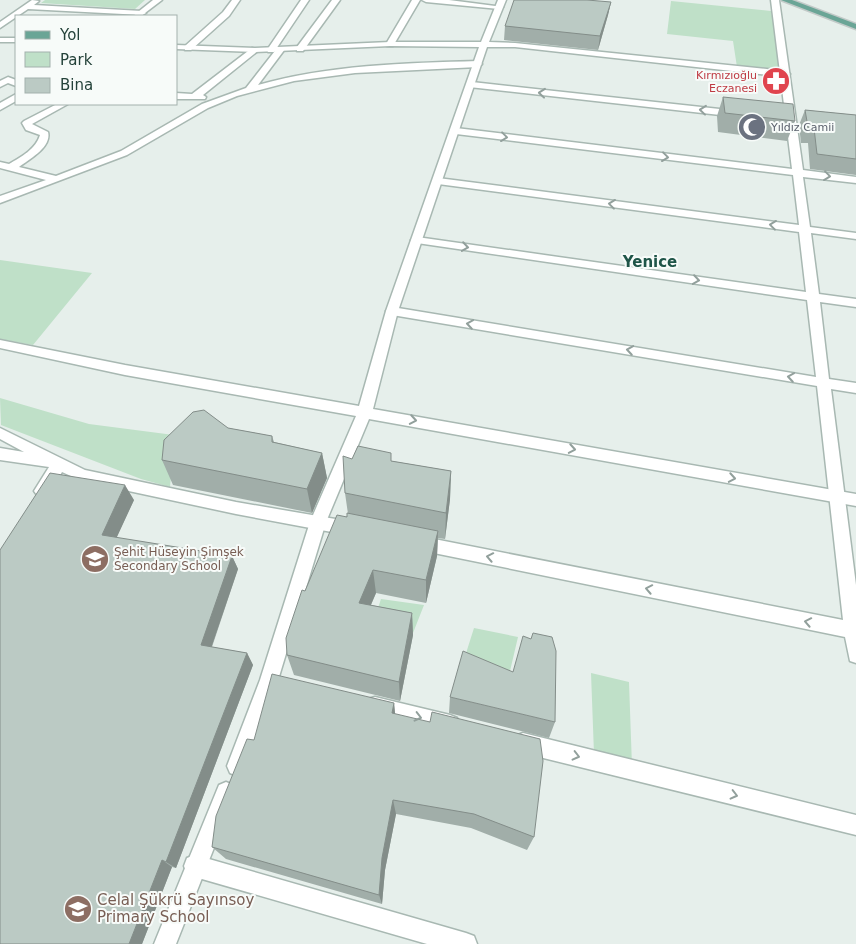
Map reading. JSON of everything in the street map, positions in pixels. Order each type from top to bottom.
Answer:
[{"type":"main road","points":[[784,0],[856,25]]},
{"type":"main road","points":[[797,0],[856,25]]},
{"type":"street","points":[[0,26],[36,0]]},
{"type":"street","points":[[27,6],[140,15],[158,0]]},
{"type":"street","points":[[188,48],[226,14],[236,0]]},
{"type":"street","points":[[271,50],[305,0]]},
{"type":"street","points":[[300,49],[336,0]]},
{"type":"street","points":[[390,44],[416,0]]},
{"type":"street","points":[[165,944],[195,866],[236,770],[269,680],[318,522],[365,411],[392,311],[500,4],[426,0]]},
{"type":"street","points":[[775,0],[786,74],[856,655]]},
{"type":"street","points":[[0,40],[15,40]]},
{"type":"street","points":[[178,47],[271,50],[390,44],[515,45],[786,74]]},
{"type":"street","points":[[249,90],[281,49]]},
{"type":"street","points":[[194,97],[255,50]]},
{"type":"street","points":[[0,200],[125,153],[197,109],[234,94],[288,80],[369,68],[478,64]]},
{"type":"street","points":[[0,84],[8,80],[15,82]]},
{"type":"street","points":[[472,85],[753,115]]},
{"type":"street","points":[[178,96],[234,94]]},
{"type":"street","points":[[0,107],[15,98]]},
{"type":"street","points":[[12,167],[39,146],[44,139],[45,134],[29,128],[27,123],[61,105]]},
{"type":"street","points":[[456,132],[856,180]]},
{"type":"street","points":[[0,165],[56,179]]},
{"type":"street","points":[[438,181],[856,236]]},
{"type":"street","points":[[417,240],[856,303]]},
{"type":"street","points":[[392,311],[856,388]]},
{"type":"street","points":[[0,344],[125,370],[365,411],[856,500]]},
{"type":"street","points":[[0,433],[82,476],[236,508],[367,532]]},
{"type":"street","points":[[0,454],[60,463]]},
{"type":"street","points":[[35,502],[60,463]]},
{"type":"street","points":[[406,540],[854,631]]},
{"type":"street","points":[[269,680],[288,685]]},
{"type":"street","points":[[356,702],[471,730]]},
{"type":"street","points":[[510,740],[856,825]]},
{"type":"street","points":[[195,866],[466,944]]},
{"type":"green space","points":[[45,0],[145,0],[135,9],[41,3]]},
{"type":"green space","points":[[671,1],[771,11],[782,71],[737,67],[733,41],[667,34]]},
{"type":"green space","points":[[0,260],[92,273],[33,345],[0,339]]},
{"type":"green space","points":[[0,398],[89,424],[197,438],[172,464],[170,487],[141,479],[1,425]]},
{"type":"green space","points":[[381,599],[424,605],[413,633],[373,623]]},
{"type":"green space","points":[[474,628],[518,637],[506,688],[461,669]]},
{"type":"green space","points":[[591,673],[629,682],[632,766],[594,754]]},
{"type":"building","points":[[514,0],[587,0],[611,2],[600,36],[505,26]]},
{"type":"building","points":[[723,97],[793,104],[795,121],[725,113]]},
{"type":"building","points":[[805,110],[856,115],[856,159],[817,154],[814,128],[808,127]]},
{"type":"building","points":[[204,410],[228,428],[272,436],[272,442],[322,453],[307,489],[162,460],[164,440],[193,412]]},
{"type":"building","points":[[358,446],[391,453],[391,461],[451,471],[446,513],[345,493],[343,456],[352,459]]},
{"type":"building","points":[[50,473],[125,485],[102,535],[232,556],[201,645],[247,653],[166,862],[162,860],[129,944],[0,944],[0,550]]},
{"type":"building","points":[[347,513],[438,531],[426,580],[373,570],[359,603],[412,613],[399,682],[287,655],[286,638],[302,590],[305,591],[337,515],[347,517]]},
{"type":"building","points":[[533,633],[552,637],[556,651],[555,722],[450,697],[463,651],[513,672],[523,636],[531,639]]},
{"type":"building","points":[[272,674],[394,703],[392,713],[430,722],[432,712],[540,739],[543,761],[534,837],[474,814],[393,800],[382,858],[379,895],[212,847],[216,816],[247,739],[254,740]]},
{"type":"place","name":"Kırmızıoğlu Eczanesi","points":[[776,81]]},
{"type":"place","name":"Yıldız Camii","points":[[752,127]]},
{"type":"place","name":"Şehit Hüseyin Şimşek Secondary School","points":[[95,559]]},
{"type":"place","name":"Celal Şükrü Sayınsoy Primary School","points":[[78,909]]},
{"type":"district","name":"Yenice","points":[[650,262]]}]
